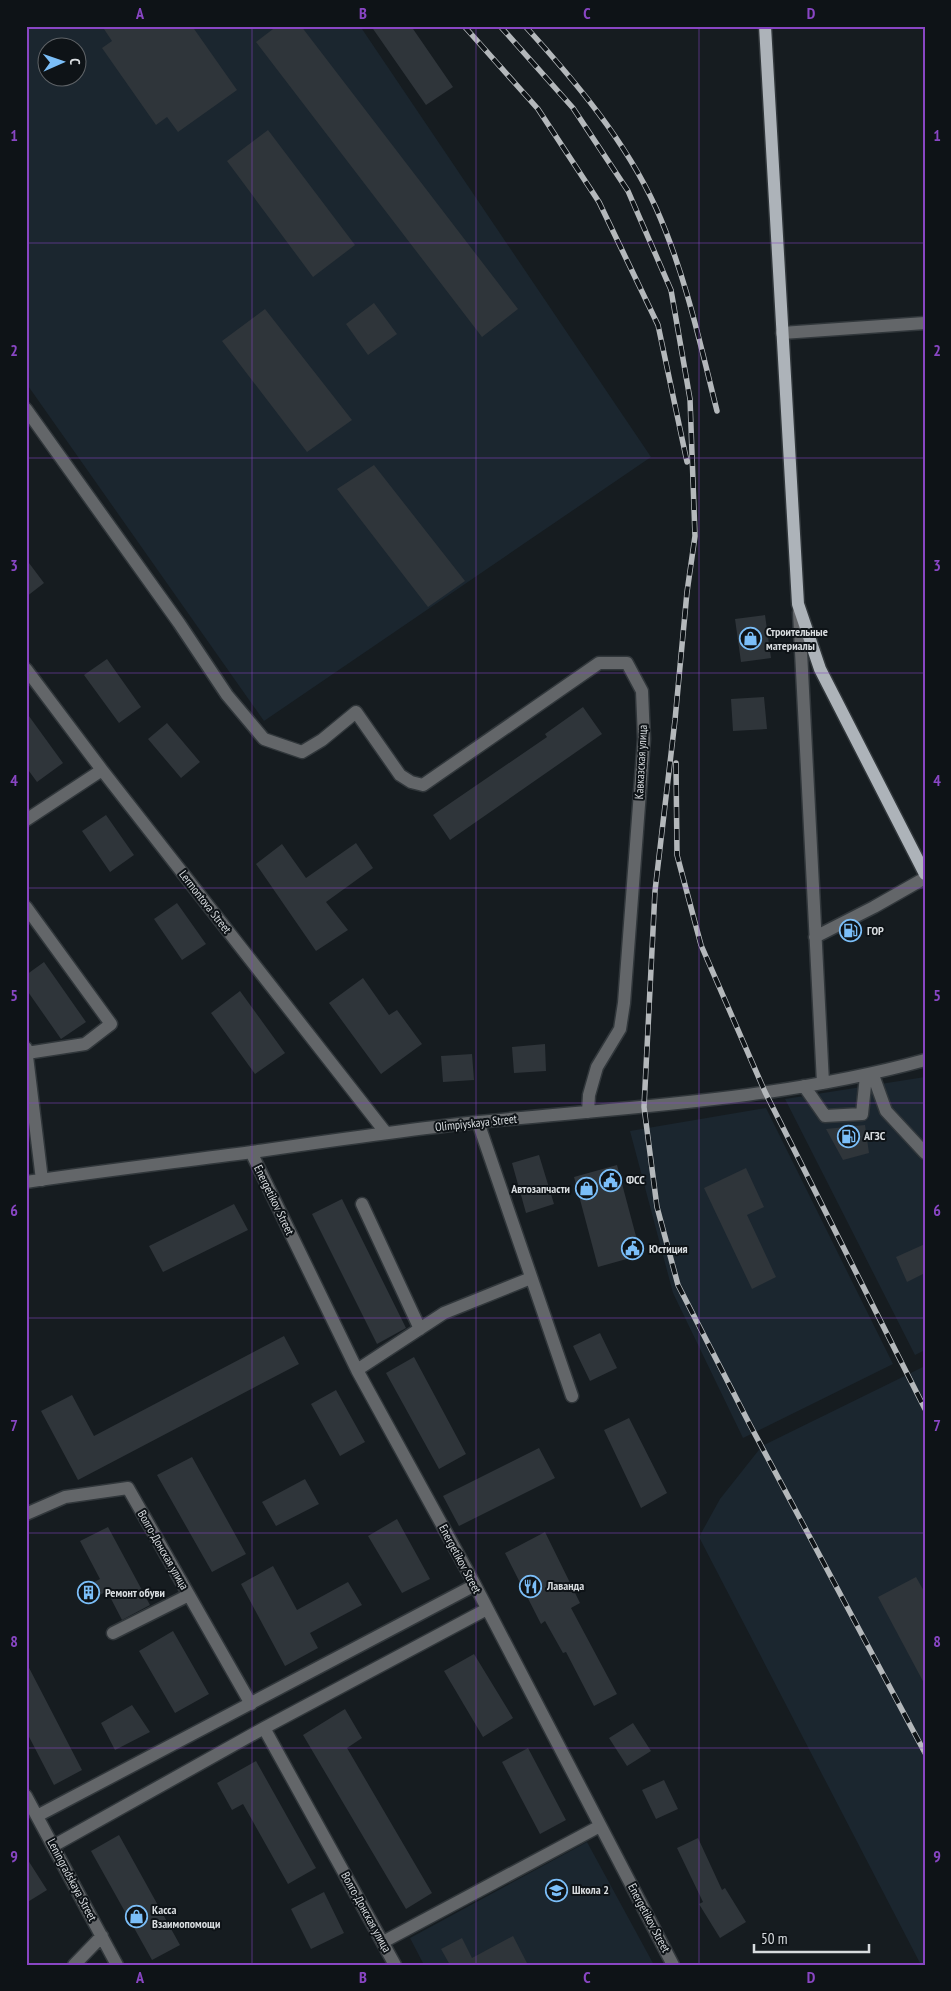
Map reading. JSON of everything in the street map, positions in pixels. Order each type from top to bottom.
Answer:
[{"type":"main road","points":[[765,26],[798,604],[820,669],[925,876]]},
{"type":"street","points":[[782,333],[925,323]]},
{"type":"street","name":"Кавказская улица","points":[[26,409],[179,623],[227,694],[264,738],[302,752],[322,740],[356,712],[400,775],[411,782],[423,785],[599,663],[627,663],[642,691],[644,739],[624,1002],[620,1029],[597,1067],[588,1112]]},
{"type":"street","points":[[798,604],[823,1083]]},
{"type":"street","name":"Lermontova Street","points":[[26,670],[386,1133]]},
{"type":"street","points":[[26,820],[102,770]]},
{"type":"street","points":[[815,937],[874,907],[925,876]]},
{"type":"street","points":[[26,907],[111,1024],[85,1044],[27,1050],[42,1180]]},
{"type":"street","name":"Olimpiyskaya Street","points":[[26,1182],[386,1133],[478,1122],[644,1108],[823,1083],[869,1075],[925,1060]]},
{"type":"street","points":[[804,1086],[825,1116],[862,1114],[869,1075]]},
{"type":"street","points":[[869,1075],[886,1111],[925,1153]]},
{"type":"street","points":[[478,1122],[572,1396]]},
{"type":"street","name":"Energetikov Street","points":[[251,1152],[357,1370],[475,1585],[673,1965]]},
{"type":"street","points":[[362,1204],[420,1329]]},
{"type":"street","points":[[357,1370],[444,1313],[531,1278]]},
{"type":"street","name":"Волго-Донская улица","points":[[26,1514],[65,1497],[128,1488],[251,1704]]},
{"type":"street","points":[[37,1816],[475,1585]]},
{"type":"street","points":[[113,1633],[188,1594]]},
{"type":"street","points":[[53,1846],[264,1728],[487,1608]]},
{"type":"street","name":"Волго-Донская улица","points":[[264,1728],[395,1965]]},
{"type":"street","name":"Leningradskaya Street","points":[[26,1796],[117,1965]]},
{"type":"street","points":[[383,1942],[600,1826]]},
{"type":"street","points":[[74,1965],[102,1936]]},
{"type":"shaded area","points":[[26,26],[360,26],[651,457],[264,721],[26,383]]},
{"type":"shaded area","points":[[925,1077],[925,1350],[915,1355],[785,1099]]},
{"type":"shaded area","points":[[766,1108],[893,1364],[743,1438],[673,1293],[630,1131]]},
{"type":"shaded area","points":[[925,1366],[925,1965],[921,1965],[699,1537],[720,1499],[762,1446]]},
{"type":"shaded area","name":"Школа 2","points":[[587,1842],[654,1965],[424,1965],[410,1938]]},
{"type":"building","points":[[102,26],[192,26],[237,90],[178,132],[167,117],[156,125],[102,48],[112,41]]},
{"type":"building","points":[[277,26],[301,26],[518,309],[482,337],[256,42]]},
{"type":"building","points":[[371,26],[411,26],[453,87],[426,105]]},
{"type":"building","points":[[268,130],[355,245],[313,277],[227,161]]},
{"type":"building","points":[[374,303],[397,334],[368,355],[346,324]]},
{"type":"building","points":[[265,309],[352,420],[307,452],[222,341]]},
{"type":"building","points":[[374,465],[465,581],[428,607],[337,489]]},
{"type":"building","points":[[26,559],[44,583],[26,597]]},
{"type":"building","points":[[765,615],[771,658],[741,662],[735,619]]},
{"type":"building","points":[[107,659],[141,707],[119,723],[84,675]]},
{"type":"building","points":[[764,697],[767,729],[733,731],[731,699]]},
{"type":"building","points":[[583,707],[602,734],[450,840],[433,815],[547,737],[545,734]]},
{"type":"building","points":[[26,712],[63,763],[37,782],[26,767]]},
{"type":"building","points":[[167,723],[200,762],[181,778],[148,739]]},
{"type":"building","points":[[106,815],[134,855],[110,872],[82,831]]},
{"type":"building","points":[[356,843],[373,868],[326,902],[348,930],[316,951],[256,864],[282,844],[306,878]]},
{"type":"building","points":[[177,903],[206,944],[182,960],[154,919]]},
{"type":"building","points":[[44,962],[86,1022],[61,1039],[26,989],[26,975]]},
{"type":"building","points":[[363,978],[389,1015],[397,1010],[422,1044],[381,1074],[329,1003]]},
{"type":"building","points":[[240,991],[285,1053],[255,1074],[211,1013]]},
{"type":"building","points":[[545,1044],[546,1071],[514,1073],[512,1047]]},
{"type":"building","points":[[472,1054],[474,1080],[443,1082],[441,1056]]},
{"type":"building","points":[[865,1125],[869,1153],[843,1160],[826,1129]]},
{"type":"building","points":[[539,1155],[554,1204],[526,1213],[512,1163]]},
{"type":"building","points":[[617,1165],[641,1255],[598,1267],[574,1177]]},
{"type":"building","points":[[746,1168],[764,1207],[747,1215],[776,1277],[752,1289],[704,1188]]},
{"type":"building","points":[[342,1199],[406,1328],[377,1344],[312,1214]]},
{"type":"building","points":[[234,1204],[248,1230],[163,1272],[149,1246]]},
{"type":"building","points":[[925,1244],[925,1273],[907,1282],[896,1257]]},
{"type":"building","points":[[600,1333],[617,1368],[590,1381],[573,1346]]},
{"type":"building","points":[[284,1336],[299,1364],[78,1480],[41,1411],[72,1395],[94,1436]]},
{"type":"building","points":[[414,1357],[466,1454],[439,1469],[386,1373]]},
{"type":"building","points":[[336,1390],[365,1442],[340,1456],[311,1404]]},
{"type":"building","points":[[629,1418],[667,1493],[641,1508],[604,1430]]},
{"type":"building","points":[[539,1448],[555,1478],[459,1526],[443,1496]]},
{"type":"building","points":[[192,1457],[246,1554],[212,1572],[157,1475]]},
{"type":"building","points":[[305,1479],[319,1504],[276,1526],[262,1502]]},
{"type":"building","points":[[397,1519],[430,1579],[402,1593],[368,1536]]},
{"type":"building","points":[[108,1527],[150,1605],[122,1620],[107,1591],[87,1602],[81,1589],[100,1579],[80,1541]]},
{"type":"building","points":[[545,1532],[580,1603],[571,1608],[617,1694],[594,1706],[566,1652],[563,1653],[545,1621],[541,1624],[505,1553]]},
{"type":"building","points":[[273,1566],[297,1610],[348,1582],[362,1605],[310,1633],[318,1648],[285,1666],[241,1584]]},
{"type":"building","points":[[916,1577],[925,1593],[925,1685],[878,1597]]},
{"type":"building","points":[[173,1631],[209,1694],[175,1713],[139,1651]]},
{"type":"building","points":[[474,1654],[513,1718],[483,1737],[444,1671]]},
{"type":"building","points":[[26,1662],[82,1770],[54,1785],[26,1731]]},
{"type":"building","points":[[132,1705],[150,1732],[115,1750],[101,1723]]},
{"type":"building","points":[[345,1709],[362,1738],[347,1748],[432,1893],[406,1909],[303,1735]]},
{"type":"building","points":[[633,1723],[651,1751],[627,1766],[609,1738]]},
{"type":"building","points":[[528,1748],[566,1820],[540,1834],[502,1762]]},
{"type":"building","points":[[256,1761],[316,1868],[288,1884],[243,1804],[232,1810],[217,1783]]},
{"type":"building","points":[[664,1780],[678,1809],[656,1819],[642,1790]]},
{"type":"building","points":[[119,1835],[180,1945],[152,1960],[91,1851]]},
{"type":"building","points":[[698,1838],[722,1890],[725,1888],[746,1922],[720,1938],[699,1904],[703,1902],[677,1848]]},
{"type":"building","points":[[26,1857],[47,1890],[26,1903]]},
{"type":"building","points":[[324,1892],[344,1933],[311,1949],[291,1909]]},
{"type":"building","points":[[513,1936],[528,1965],[450,1965],[441,1949],[462,1938],[472,1958]]},
{"type":"railway","points":[[464,26],[538,109],[599,202],[658,325],[687,462]]},
{"type":"railway","points":[[500,26],[573,108],[628,191],[671,290],[690,399],[695,536],[687,592],[675,720],[655,891],[644,1107],[657,1207],[678,1285],[749,1423],[925,1753]]},
{"type":"railway","points":[[525,26],[598,112],[644,183],[656,208],[684,283],[717,411]]},
{"type":"railway","points":[[676,763],[677,855],[701,945],[765,1092],[925,1409]]},
{"type":"place","name":"Строительные материалы","points":[[750,639]]},
{"type":"place","name":"ГОР","points":[[851,931]]},
{"type":"place","name":"АГЗС","points":[[848,1136]]},
{"type":"place","name":"ФСС","points":[[610,1180]]},
{"type":"place","name":"Автозапчасти","points":[[586,1189]]},
{"type":"place","name":"Юстиция","points":[[633,1249]]},
{"type":"place","name":"Лаванда","points":[[531,1586]]},
{"type":"place","name":"Ремонт обуви","points":[[89,1593]]},
{"type":"place","name":"Школа 2","points":[[556,1890]]},
{"type":"place","name":"Касса Взаимопомощи","points":[[136,1917]]}]
